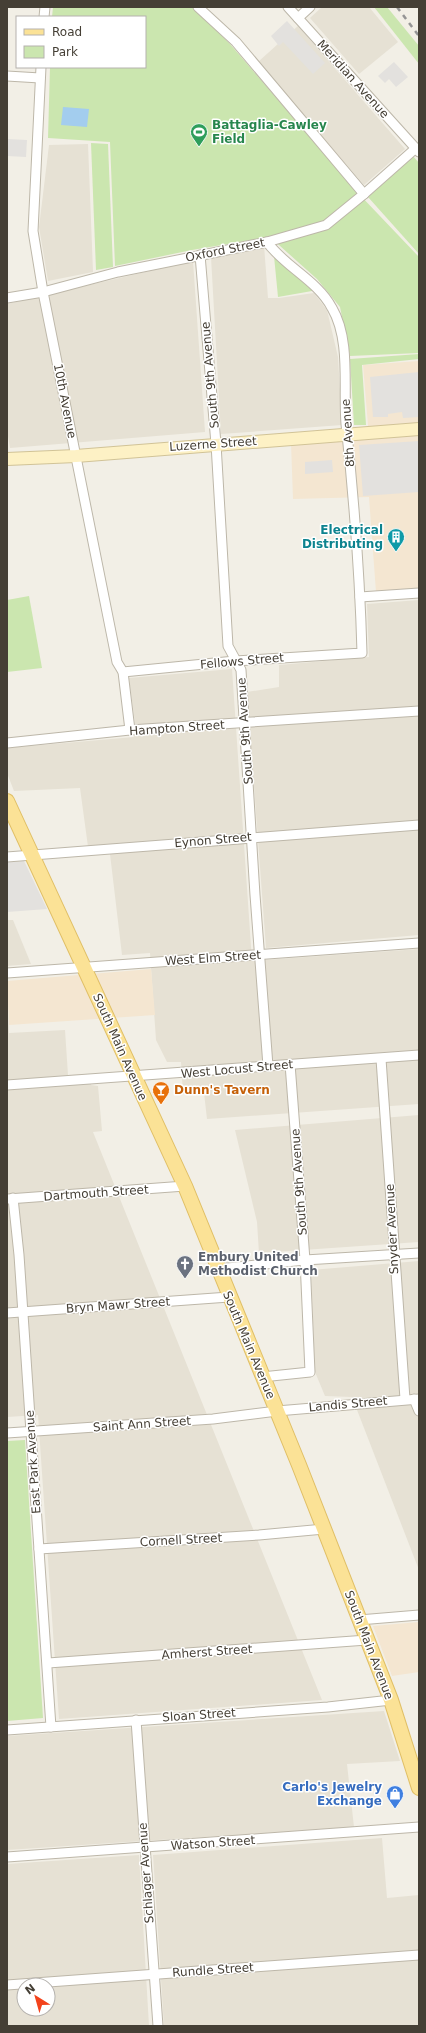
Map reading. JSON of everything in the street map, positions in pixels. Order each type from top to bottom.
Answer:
[{"type":"main road","name":"South Main Avenue","points":[[7,801],[31,856],[85,968],[133,1077],[185,1186],[324,1528],[391,1700],[419,1788]]},
{"type":"street","points":[[198,7],[236,42],[364,194]]},
{"type":"street","name":"Meridian Avenue","points":[[288,7],[417,150]]},
{"type":"street","points":[[298,18],[310,7]]},
{"type":"street","name":"10th Avenue","points":[[41,68],[33,231],[43,292],[117,662],[123,672],[130,730]]},
{"type":"street","points":[[7,76],[40,78]]},
{"type":"street","name":"Oxford Street","points":[[7,298],[43,292],[118,272],[267,242],[326,225],[417,150]]},
{"type":"street","name":"8th Avenue","points":[[267,242],[275,253],[319,290],[333,308],[343,339],[348,435],[360,597],[362,653]]},
{"type":"street","name":"South 9th Avenue","points":[[200,255],[216,444],[228,646],[241,670],[268,1066]]},
{"type":"street","name":"Luzerne Street","points":[[7,459],[76,456],[419,429]]},
{"type":"street","points":[[360,597],[419,593]]},
{"type":"street","name":"Fellows Street","points":[[123,672],[235,661],[362,653]]},
{"type":"street","name":"Hampton Street","points":[[7,743],[130,730],[419,711]]},
{"type":"street","name":"Eynon Street","points":[[7,857],[419,825]]},
{"type":"street","name":"West Elm Street","points":[[7,973],[419,943]]},
{"type":"street","name":"West Locust Street","points":[[7,1085],[419,1056]]},
{"type":"street","name":"Snyder Avenue","points":[[381,1059],[386,1113],[404,1399]]},
{"type":"street","name":"South 9th Avenue","points":[[262,1377],[310,1372],[305,1260],[290,1064]]},
{"type":"street","name":"Dartmouth Street","points":[[10,1198],[185,1186]]},
{"type":"street","name":"East Park Avenue","points":[[10,1198],[19,1255],[48,1663],[51,1727]]},
{"type":"street","points":[[218,1269],[305,1260],[419,1252]]},
{"type":"street","name":"Bryn Mawr Street","points":[[7,1313],[229,1297]]},
{"type":"street","points":[[417,1399],[419,1411]]},
{"type":"street","name":"Landis Street","points":[[277,1411],[417,1399]]},
{"type":"street","name":"Saint Ann Street","points":[[7,1433],[213,1419],[277,1411]]},
{"type":"street","name":"Cornell Street","points":[[39,1549],[259,1535],[324,1528]]},
{"type":"street","points":[[359,1620],[419,1615]]},
{"type":"street","name":"Amherst Street","points":[[48,1663],[367,1640]]},
{"type":"street","name":"Sloan Street","points":[[7,1730],[328,1707],[391,1700]]},
{"type":"street","name":"Schlager Avenue","points":[[136,1720],[153,1974],[158,2026]]},
{"type":"street","name":"Watson Street","points":[[7,1857],[419,1827]]},
{"type":"street","name":"Rundle Street","points":[[7,1985],[419,1955]]},
{"type":"shaded area","points":[[322,7],[369,7],[398,42],[359,74],[310,18]]},
{"type":"shaded area","points":[[287,21],[325,63],[313,74],[283,42],[279,46],[271,36]]},
{"type":"shaded area","points":[[298,26],[405,149],[364,185],[258,62]]},
{"type":"shaded area","points":[[394,62],[408,77],[396,87],[389,79],[385,83],[378,76]]},
{"type":"shaded area","points":[[7,139],[27,140],[26,157],[7,156]]},
{"type":"shaded area","points":[[88,144],[93,272],[48,281],[39,227],[49,145]]},
{"type":"shaded area","points":[[264,245],[268,298],[314,293],[327,310],[338,357],[342,425],[221,434],[211,257]]},
{"type":"shaded area","points":[[193,261],[205,432],[10,448],[7,430],[7,304]]},
{"type":"shaded area","points":[[419,361],[419,588],[376,592],[369,497],[293,499],[291,443],[369,437],[363,365]]},
{"type":"shaded area","points":[[419,372],[419,417],[403,418],[402,412],[388,414],[388,417],[373,417],[370,377]]},
{"type":"shaded area","points":[[419,441],[419,492],[363,496],[359,445]]},
{"type":"shaded area","points":[[332,460],[333,472],[305,474],[305,462]]},
{"type":"shaded area","points":[[419,600],[419,935],[266,948],[247,692],[279,687],[279,665],[369,657],[367,604]]},
{"type":"shaded area","points":[[232,669],[252,961],[419,949],[419,1104],[207,1119],[204,1093],[183,1094],[181,1062],[167,1062],[156,1040],[150,953],[122,955],[110,854],[89,854],[80,788],[14,791],[7,773],[7,748],[134,737],[135,723],[129,678]]},
{"type":"shaded area","points":[[24,861],[47,909],[7,912],[7,862]]},
{"type":"shaded area","points":[[7,920],[13,920],[31,964],[7,966]]},
{"type":"shaded area","points":[[151,969],[155,1015],[9,1025],[7,981]]},
{"type":"shaded area","points":[[7,995],[9,1033],[65,1030],[68,1075],[91,1074],[91,1085],[98,1086],[102,1131],[93,1132],[322,1700],[59,1719],[38,1415],[7,1417]]},
{"type":"shaded area","points":[[419,1115],[419,1242],[259,1253],[257,1222],[235,1130]]},
{"type":"shaded area","points":[[419,1261],[419,1570],[352,1397],[325,1396],[315,1372],[311,1270]]},
{"type":"shaded area","points":[[419,1622],[419,1672],[392,1676],[373,1626]]},
{"type":"shaded area","points":[[384,1711],[400,1761],[347,1764],[354,1827],[7,1850],[7,1736]]},
{"type":"shaded area","points":[[382,1838],[387,1898],[419,1895],[419,2026],[164,2026],[153,1855]]},
{"type":"shaded area","points":[[139,1855],[149,2026],[7,2026],[7,1864]]},
{"type":"green space","points":[[53,7],[192,7],[230,44],[358,193],[419,257],[419,353],[350,356],[340,307],[317,279],[270,237],[192,250],[115,266],[110,142],[48,138],[50,68],[146,68],[146,16],[52,16]]},
{"type":"green space","points":[[374,7],[387,7],[419,46],[419,64]]},
{"type":"green space","points":[[91,143],[108,144],[113,267],[96,270]]},
{"type":"green space","points":[[413,156],[419,163],[419,254],[368,197]]},
{"type":"green space","points":[[274,256],[312,290],[312,291],[278,297]]},
{"type":"green space","points":[[419,354],[419,359],[362,365],[366,425],[354,425],[350,359]]},
{"type":"green space","points":[[29,596],[42,668],[7,672],[7,600]]},
{"type":"green space","points":[[25,1440],[43,1718],[7,1721],[7,1441]]},
{"type":"water","points":[[63,107],[89,109],[87,127],[61,125]]},
{"type":"railway","points":[[397,7],[419,36]]},
{"type":"place","name":"Battaglia-Cawley Field","points":[[199,147]]},
{"type":"place","name":"Electrical Distributing","points":[[396,552]]},
{"type":"place","name":"Dunn's Tavern","points":[[161,1105]]},
{"type":"place","name":"Embury United Methodist Church","points":[[185,1279]]},
{"type":"place","name":"Carlo's Jewelry Exchange","points":[[395,1809]]}]
